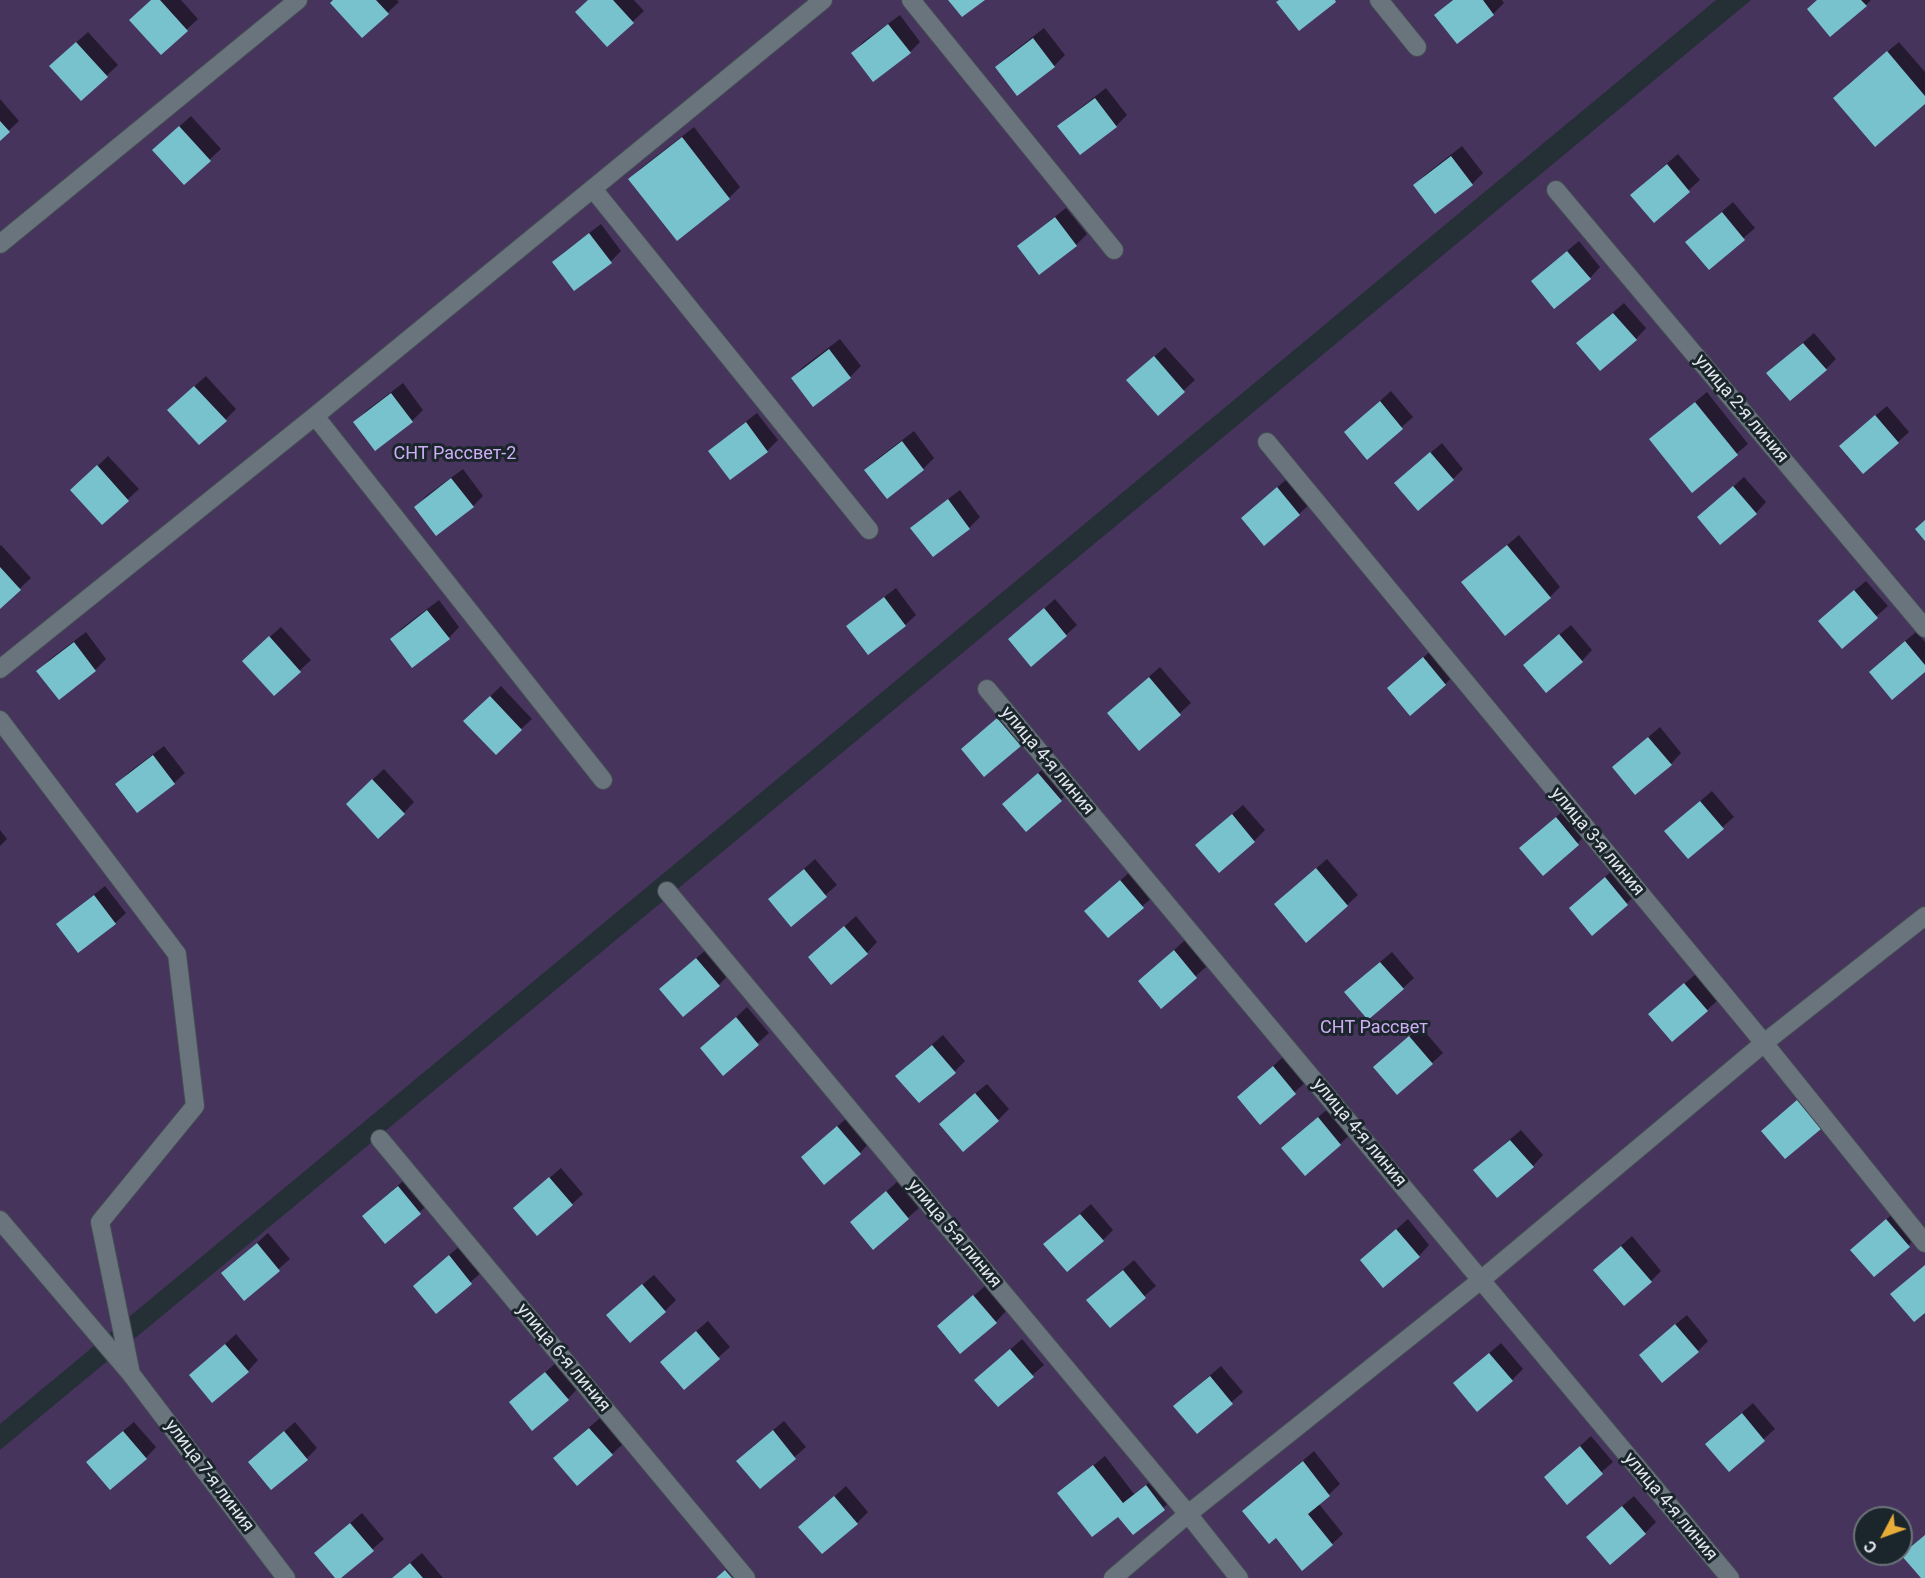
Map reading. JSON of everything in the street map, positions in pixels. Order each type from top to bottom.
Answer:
[{"type":"street","points":[[0,244],[298,0]]},
{"type":"street","points":[[0,669],[315,416],[823,0]]},
{"type":"street","points":[[911,0],[1114,250]]},
{"type":"street","points":[[1379,0],[1417,47]]},
{"type":"street","points":[[593,189],[869,530]]},
{"type":"street","name":"улица 2-я линия","points":[[1556,190],[1925,628]]},
{"type":"street","points":[[315,416],[603,780]]},
{"type":"street","name":"улица 3-я линия","points":[[1267,442],[1764,1043],[1925,1243]]},
{"type":"street","name":"улица 4-я линия","points":[[987,689],[1730,1578]]},
{"type":"street","points":[[0,720],[177,954],[195,1106],[100,1222],[131,1374]]},
{"type":"street","name":"улица 5-я линия","points":[[667,891],[1239,1578]]},
{"type":"street","points":[[1113,1578],[1188,1514],[1481,1280],[1764,1043],[1925,916]]},
{"type":"street","name":"улица 6-я линия","points":[[380,1139],[746,1578]]},
{"type":"street","name":"улица 7-я линия","points":[[0,1220],[131,1374],[286,1578]]},
{"type":"green space","name":"СНТ Рассвет-2","points":[[0,0],[1716,0],[0,1424]]},
{"type":"green space","name":"СНТ Рассвет","points":[[1751,0],[1925,0],[1925,1578],[0,1578],[0,1450]]},
{"type":"building","points":[[151,0],[160,0],[188,31],[161,55],[129,20]]},
{"type":"building","points":[[333,0],[376,0],[389,14],[362,38],[330,3]]},
{"type":"building","points":[[588,0],[613,0],[634,23],[607,47],[575,12]]},
{"type":"building","points":[[948,0],[985,0],[962,17]]},
{"type":"building","points":[[1279,0],[1335,0],[1336,2],[1299,31],[1276,2]]},
{"type":"building","points":[[1453,0],[1483,0],[1494,15],[1457,44],[1434,15]]},
{"type":"building","points":[[1817,0],[1861,0],[1867,6],[1830,37],[1807,9]]},
{"type":"building","points":[[888,24],[911,53],[873,82],[851,53]]},
{"type":"building","points":[[1033,38],[1055,67],[1017,96],[995,67]]},
{"type":"building","points":[[76,42],[108,77],[81,101],[49,66]]},
{"type":"building","points":[[1887,51],[1925,96],[1925,104],[1875,147],[1833,98]]},
{"type":"building","points":[[1095,98],[1117,127],[1080,155],[1057,126]]},
{"type":"building","points":[[0,121],[10,132],[0,141]]},
{"type":"building","points":[[179,126],[211,161],[184,185],[152,150]]},
{"type":"building","points":[[682,137],[730,199],[677,241],[628,179]]},
{"type":"building","points":[[1451,156],[1473,185],[1435,214],[1413,185]]},
{"type":"building","points":[[1667,164],[1690,192],[1654,223],[1630,195]]},
{"type":"building","points":[[1722,212],[1745,240],[1709,270],[1685,242]]},
{"type":"building","points":[[1055,217],[1077,246],[1039,275],[1017,246]]},
{"type":"building","points":[[589,233],[612,263],[574,291],[552,262]]},
{"type":"building","points":[[1567,251],[1591,279],[1554,309],[1531,281]]},
{"type":"building","points":[[1613,313],[1637,340],[1600,371],[1576,343]]},
{"type":"building","points":[[1803,343],[1827,370],[1790,401],[1766,373]]},
{"type":"building","points":[[829,349],[851,378],[813,407],[791,378]]},
{"type":"building","points":[[1154,356],[1185,392],[1158,416],[1126,380]]},
{"type":"building","points":[[194,386],[227,421],[199,445],[167,410]]},
{"type":"building","points":[[391,393],[413,422],[375,451],[353,422]]},
{"type":"building","points":[[1380,401],[1403,429],[1367,460],[1344,432]]},
{"type":"building","points":[[1695,402],[1738,455],[1692,493],[1649,439]]},
{"type":"building","points":[[1875,415],[1899,443],[1863,474],[1839,446]]},
{"type":"building","points":[[746,422],[768,452],[730,480],[708,451]]},
{"type":"building","points":[[902,441],[924,470],[887,499],[864,470]]},
{"type":"building","points":[[1430,452],[1454,480],[1418,511],[1394,483]]},
{"type":"building","points":[[97,465],[129,501],[102,525],[70,490]]},
{"type":"building","points":[[451,478],[474,507],[436,536],[414,507]]},
{"type":"building","points":[[1733,486],[1757,514],[1720,545],[1697,517]]},
{"type":"building","points":[[1277,487],[1300,515],[1264,546],[1241,518]]},
{"type":"building","points":[[948,499],[970,529],[933,557],[910,528]]},
{"type":"building","points":[[1925,520],[1925,541],[1915,529]]},
{"type":"building","points":[[1507,545],[1551,598],[1505,636],[1461,582]]},
{"type":"building","points":[[0,567],[21,590],[0,609]]},
{"type":"building","points":[[1854,590],[1878,618],[1842,649],[1818,621]]},
{"type":"building","points":[[884,597],[906,626],[868,655],[846,626]]},
{"type":"building","points":[[1044,608],[1067,636],[1031,667],[1008,639]]},
{"type":"building","points":[[427,610],[450,639],[412,668],[390,639]]},
{"type":"building","points":[[1559,634],[1583,662],[1546,693],[1523,665]]},
{"type":"building","points":[[269,636],[301,672],[274,696],[242,661]]},
{"type":"building","points":[[1905,641],[1925,665],[1925,672],[1892,700],[1869,672]]},
{"type":"building","points":[[74,642],[96,671],[59,700],[36,671]]},
{"type":"building","points":[[1423,657],[1446,685],[1410,716],[1387,688]]},
{"type":"building","points":[[1149,677],[1181,715],[1139,751],[1107,713]]},
{"type":"building","points":[[490,696],[522,730],[496,755],[463,721]]},
{"type":"building","points":[[997,718],[1021,746],[984,777],[961,749]]},
{"type":"building","points":[[1648,737],[1672,765],[1635,795],[1612,767]]},
{"type":"building","points":[[153,755],[175,784],[137,813],[115,784]]},
{"type":"building","points":[[1038,773],[1062,801],[1026,832],[1002,804]]},
{"type":"building","points":[[372,779],[405,814],[378,839],[346,804]]},
{"type":"building","points":[[1700,801],[1724,829],[1688,859],[1664,831]]},
{"type":"building","points":[[1232,814],[1255,842],[1219,873],[1195,845]]},
{"type":"building","points":[[1556,817],[1579,845],[1543,876],[1519,848]]},
{"type":"building","points":[[1316,868],[1348,906],[1306,943],[1274,904]]},
{"type":"building","points":[[804,869],[827,897],[791,927],[768,899]]},
{"type":"building","points":[[1605,877],[1628,905],[1592,936],[1569,908]]},
{"type":"building","points":[[1120,880],[1144,908],[1108,938],[1084,911]]},
{"type":"building","points":[[94,895],[116,924],[78,953],[56,924]]},
{"type":"building","points":[[844,926],[868,954],[831,985],[808,957]]},
{"type":"building","points":[[1174,950],[1197,978],[1161,1009],[1138,981]]},
{"type":"building","points":[[696,958],[720,986],[683,1017],[659,989]]},
{"type":"building","points":[[1380,962],[1404,989],[1368,1020],[1344,992]]},
{"type":"building","points":[[1684,983],[1708,1011],[1672,1042],[1648,1014]]},
{"type":"building","points":[[736,1017],[759,1045],[723,1076],[700,1048]]},
{"type":"building","points":[[1409,1036],[1433,1064],[1397,1095],[1373,1067]]},
{"type":"building","points":[[932,1045],[956,1073],[919,1103],[895,1076]]},
{"type":"building","points":[[1273,1066],[1296,1094],[1260,1125],[1237,1097]]},
{"type":"building","points":[[975,1093],[999,1121],[963,1152],[939,1124]]},
{"type":"building","points":[[1797,1100],[1821,1129],[1785,1159],[1761,1131]]},
{"type":"building","points":[[1318,1117],[1341,1145],[1305,1176],[1281,1148]]},
{"type":"building","points":[[837,1126],[861,1154],[824,1185],[801,1157]]},
{"type":"building","points":[[1510,1140],[1534,1167],[1497,1198],[1473,1170]]},
{"type":"building","points":[[549,1177],[573,1205],[537,1236],[513,1208]]},
{"type":"building","points":[[398,1186],[421,1214],[385,1244],[362,1216]]},
{"type":"building","points":[[886,1191],[909,1219],[873,1250],[850,1222]]},
{"type":"building","points":[[1080,1214],[1104,1241],[1067,1272],[1043,1244]]},
{"type":"building","points":[[1886,1219],[1910,1247],[1874,1277],[1850,1250]]},
{"type":"building","points":[[1396,1229],[1420,1257],[1383,1288],[1360,1260]]},
{"type":"building","points":[[257,1243],[280,1271],[244,1301],[221,1273]]},
{"type":"building","points":[[1621,1246],[1652,1282],[1624,1306],[1593,1270]]},
{"type":"building","points":[[449,1255],[472,1284],[436,1314],[413,1286]]},
{"type":"building","points":[[1925,1265],[1925,1313],[1914,1322],[1890,1294]]},
{"type":"building","points":[[1123,1270],[1146,1298],[1110,1328],[1086,1300]]},
{"type":"building","points":[[642,1284],[666,1312],[630,1343],[606,1315]]},
{"type":"building","points":[[973,1295],[997,1323],[960,1354],[937,1326]]},
{"type":"building","points":[[1675,1324],[1699,1352],[1662,1383],[1639,1355]]},
{"type":"building","points":[[696,1331],[720,1359],[684,1390],[660,1362]]},
{"type":"building","points":[[225,1344],[249,1372],[212,1403],[189,1375]]},
{"type":"building","points":[[1010,1349],[1034,1377],[998,1407],[974,1380]]},
{"type":"building","points":[[1489,1353],[1513,1381],[1477,1412],[1453,1383]]},
{"type":"building","points":[[545,1372],[569,1400],[532,1431],[509,1402]]},
{"type":"building","points":[[1210,1376],[1233,1404],[1197,1434],[1173,1406]]},
{"type":"building","points":[[1742,1413],[1765,1441],[1729,1472],[1705,1444]]},
{"type":"building","points":[[589,1428],[613,1455],[577,1486],[553,1458]]},
{"type":"building","points":[[773,1430],[796,1459],[760,1489],[736,1461]]},
{"type":"building","points":[[123,1431],[147,1459],[110,1490],[86,1462]]},
{"type":"building","points":[[284,1431],[308,1460],[271,1490],[248,1462]]},
{"type":"building","points":[[1580,1446],[1603,1474],[1567,1505],[1544,1477]]},
{"type":"building","points":[[1303,1461],[1330,1496],[1308,1514],[1333,1545],[1302,1571],[1276,1538],[1269,1544],[1242,1511]]},
{"type":"building","points":[[1093,1465],[1123,1503],[1146,1485],[1165,1510],[1133,1535],[1118,1517],[1092,1537],[1057,1493]]},
{"type":"building","points":[[834,1496],[858,1524],[822,1554],[798,1527]]},
{"type":"building","points":[[1622,1506],[1646,1534],[1610,1565],[1586,1537]]},
{"type":"building","points":[[350,1523],[374,1551],[341,1578],[335,1578],[314,1553]]},
{"type":"building","points":[[1925,1535],[1925,1578],[1921,1578],[1911,1566],[1913,1566],[1913,1545]]},
{"type":"building","points":[[410,1563],[423,1578],[392,1578]]},
{"type":"building","points":[[725,1570],[732,1578],[716,1578]]}]
